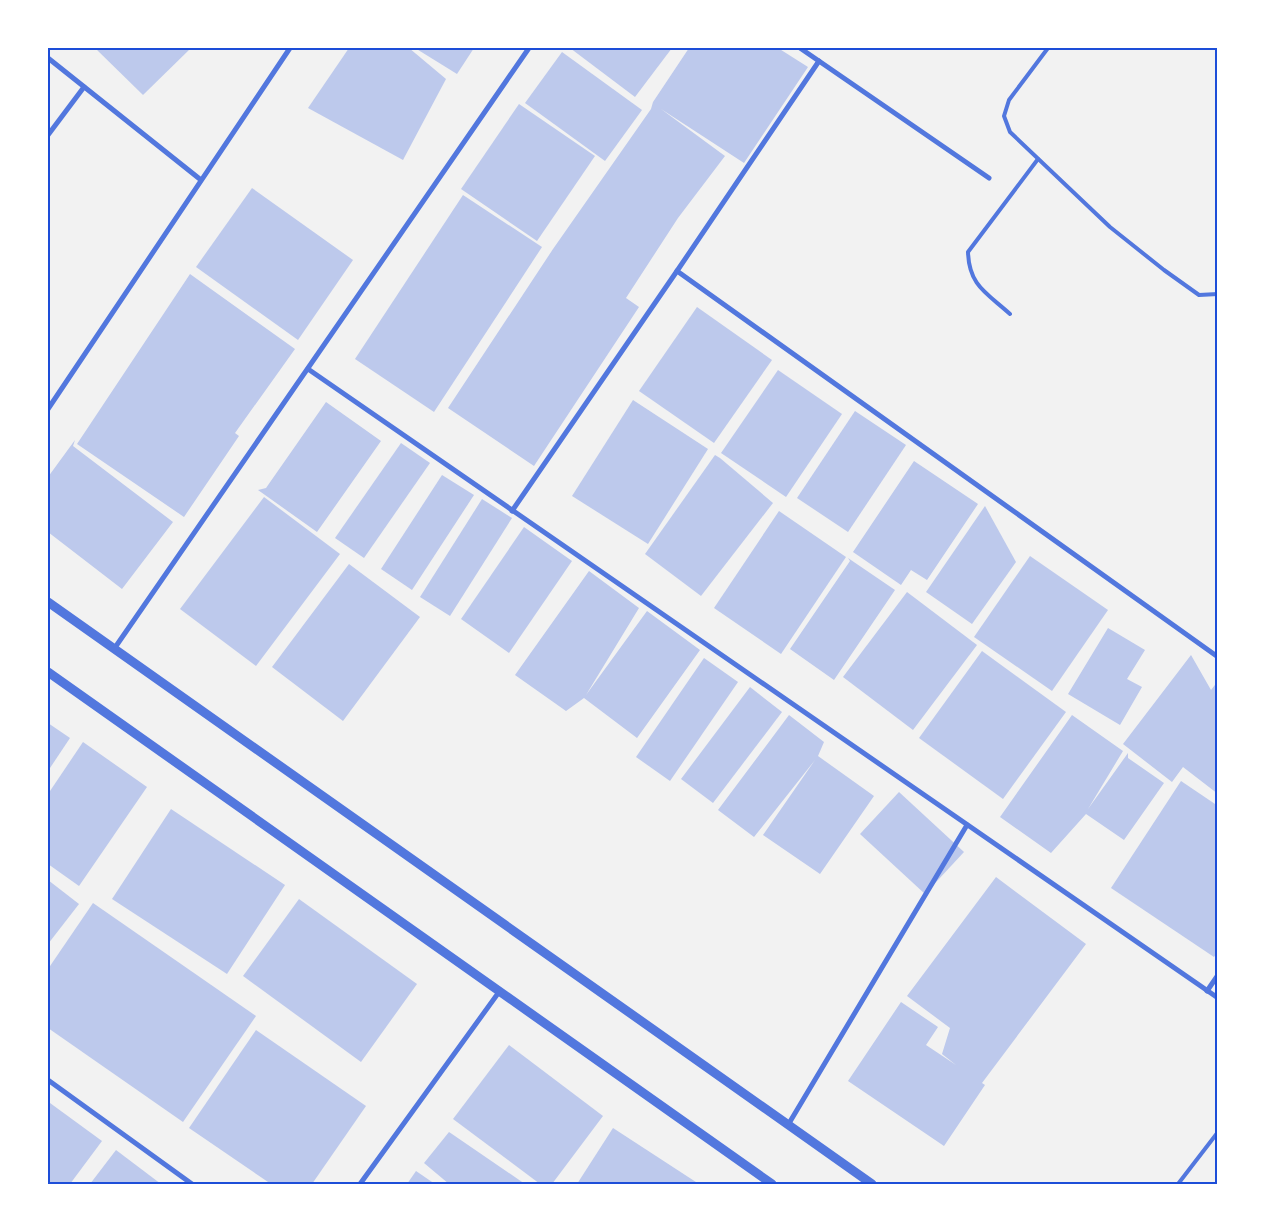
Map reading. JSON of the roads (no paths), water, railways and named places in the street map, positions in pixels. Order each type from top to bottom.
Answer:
[{"type":"street","points":[[48,409],[290,48]]},
{"type":"street","points":[[114,649],[529,48]]},
{"type":"street","points":[[800,48],[990,178]]},
{"type":"street","points":[[48,58],[201,180]]},
{"type":"street","points":[[512,510],[677,272],[819,61]]},
{"type":"street","points":[[48,135],[84,87]]},
{"type":"street","points":[[677,272],[1218,657]]},
{"type":"street","points":[[308,369],[1218,998]]},
{"type":"street","points":[[48,602],[872,1184]]},
{"type":"street","points":[[48,672],[769,1184]]},
{"type":"street","points":[[788,1125],[967,825]]},
{"type":"street","points":[[1207,991],[1218,975]]},
{"type":"street","points":[[360,1184],[499,992]]},
{"type":"street","points":[[48,1080],[192,1184]]},
{"type":"lane","points":[[1048,48],[1009,100],[1004,116],[1010,132],[1110,226],[1164,270],[1199,295],[1218,294]]},
{"type":"lane","points":[[1010,314],[979,287],[972,277],[968,265],[968,252],[1038,159]]},
{"type":"lane","points":[[1178,1184],[1218,1132]]}]
